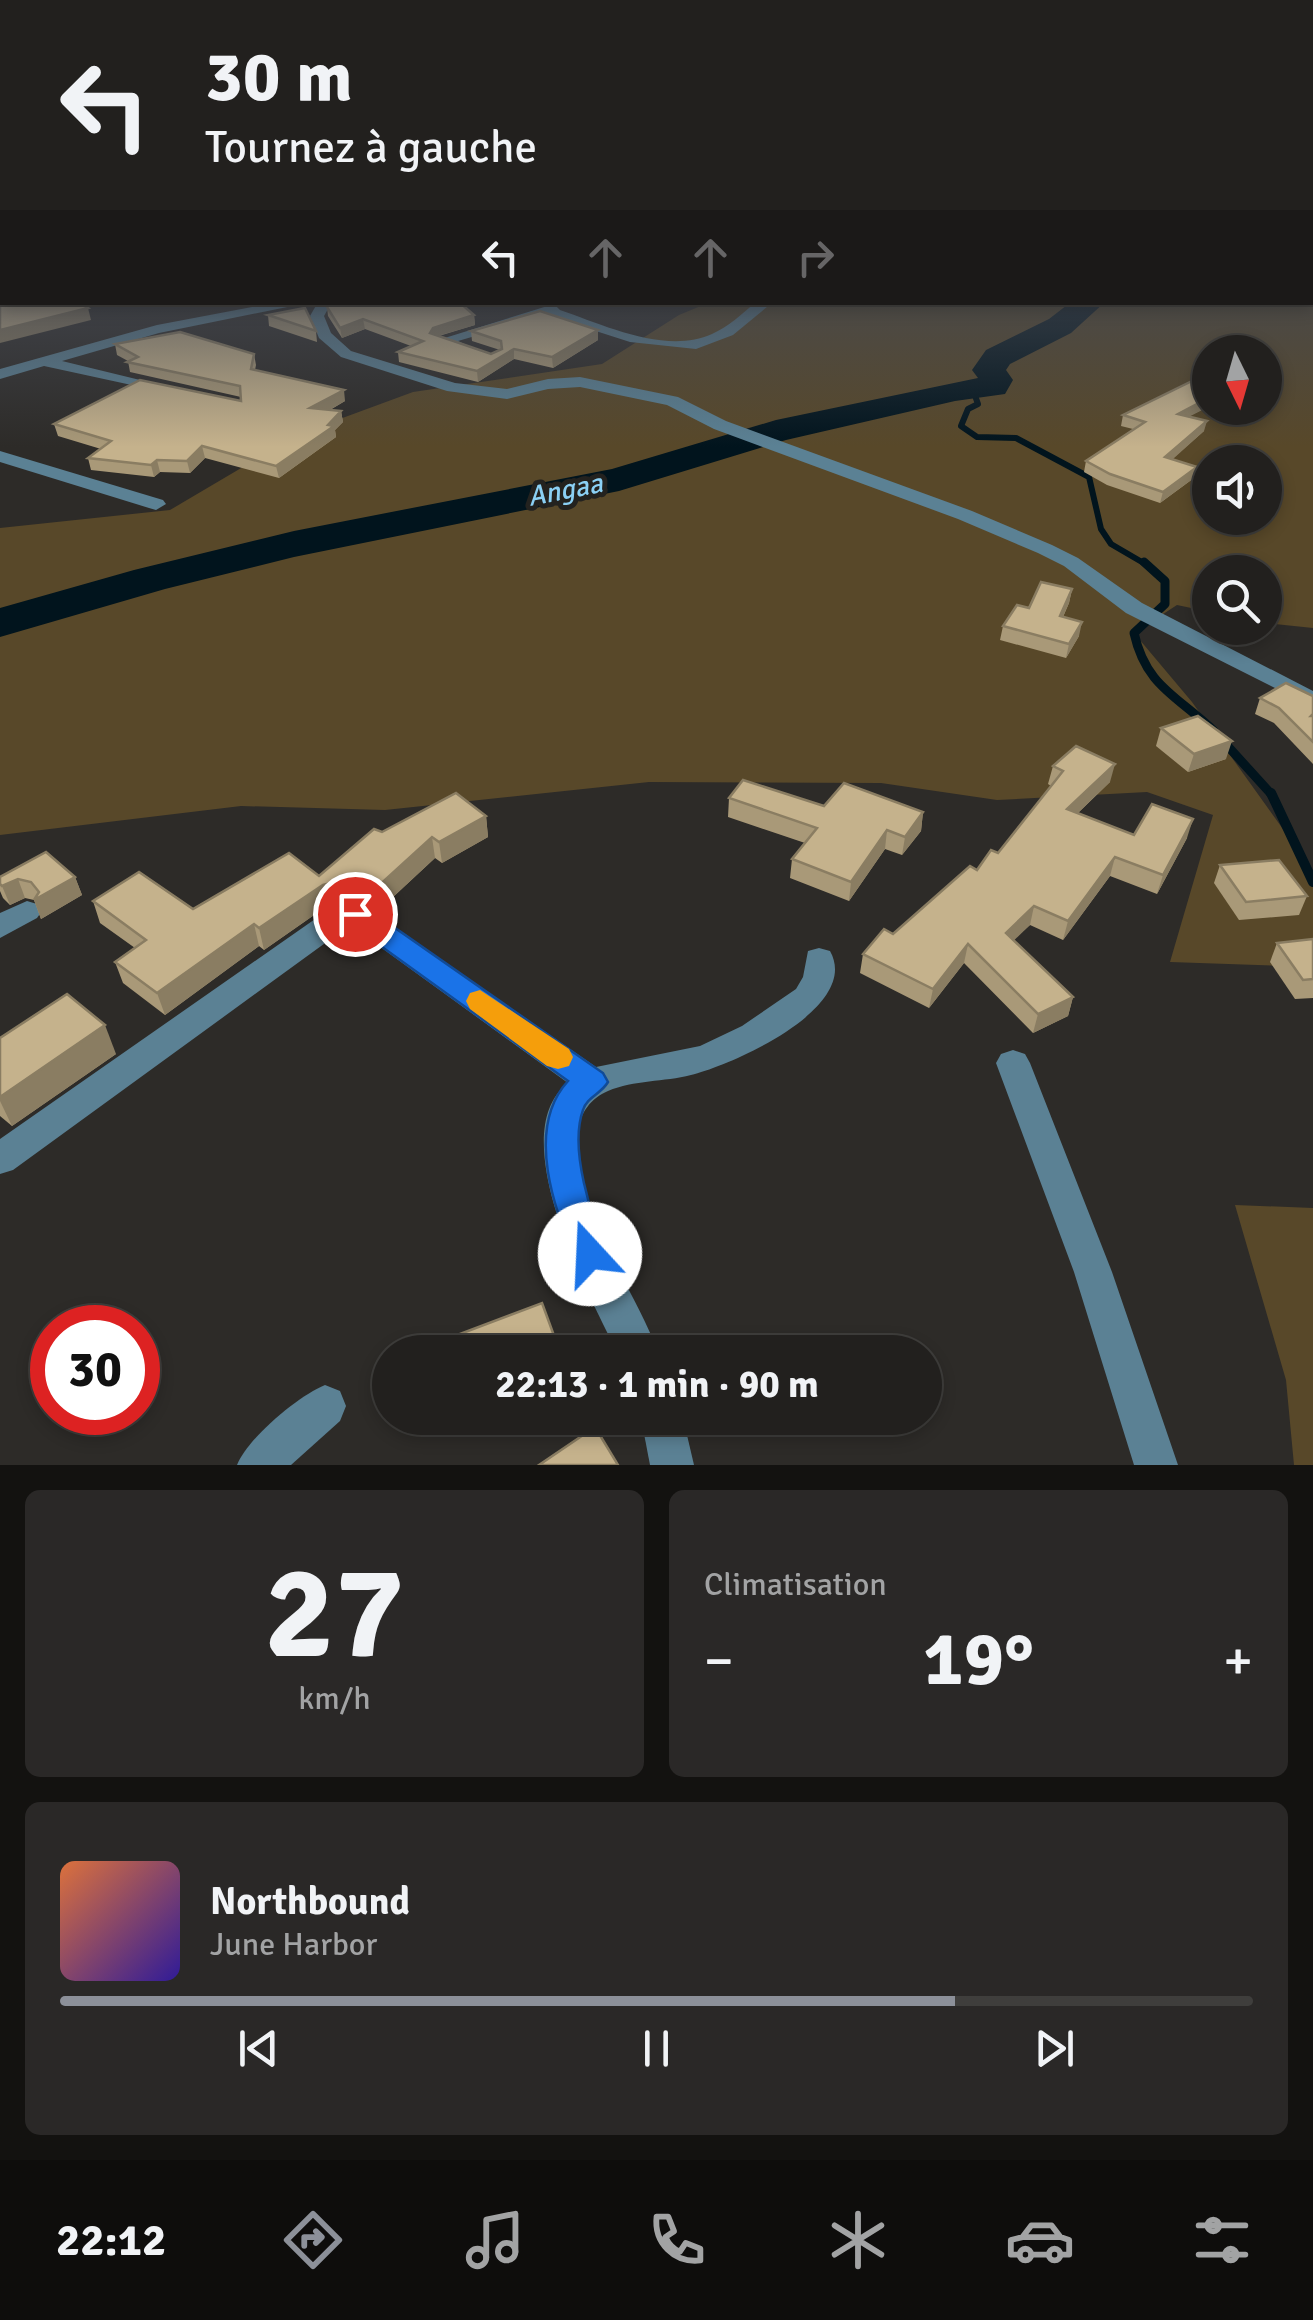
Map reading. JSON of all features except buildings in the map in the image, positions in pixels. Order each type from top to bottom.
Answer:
[{"type":"street","points":[[0,374],[157,329],[259,310]]},
{"type":"street","points":[[320,310],[317,316],[324,335],[335,347],[370,364],[478,394],[507,394],[548,384],[580,382],[672,401],[720,425],[1045,549],[1178,631],[1313,700]]},
{"type":"street","points":[[493,356],[443,341],[545,310]]},
{"type":"street","points":[[547,310],[612,332],[696,344],[712,341],[754,310]]},
{"type":"street","points":[[42,361],[190,395]]},
{"type":"street","points":[[0,456],[156,504]]},
{"type":"street","points":[[0,927],[27,911]]},
{"type":"street","points":[[0,1159],[338,917],[355,914],[592,1082]]},
{"type":"street","points":[[630,1335],[578,1227],[560,1137],[568,1106],[576,1092],[592,1082],[696,1061],[761,1031],[809,997],[821,974],[819,959]]},
{"type":"street","points":[[1012,1063],[1094,1272],[1156,1465]]},
{"type":"street","points":[[260,1465],[325,1406]]},
{"type":"street","points":[[666,1435],[672,1465]]},
{"type":"shaded area","points":[[690,310],[1313,310],[1313,628],[1282,625],[1282,555],[1192,555],[1192,608],[1177,605],[1134,633],[1192,702],[1313,871],[1313,967],[1170,962],[1213,815],[1147,792],[997,800],[881,783],[649,782],[385,810],[241,806],[0,835],[0,528],[170,510],[299,434],[413,392],[602,364]]},
{"type":"shaded area","points":[[1235,1205],[1313,1208],[1313,1465],[1294,1465],[1286,1380]]},
{"type":"waterway","name":"Angaa","points":[[0,623],[150,579],[294,544],[619,479],[776,431],[955,391],[993,387],[996,380],[989,370],[998,357],[1060,326],[1080,310]]},
{"type":"waterway","points":[[973,390],[978,404],[968,409],[961,426],[977,437],[1016,438],[1089,477],[1101,529],[1111,544],[1147,565]]},
{"type":"waterway","points":[[1144,562],[1165,581],[1165,604],[1134,633],[1139,651],[1155,679],[1214,731]]},
{"type":"waterway","points":[[1224,742],[1272,795]]},
{"type":"waterway","points":[[1272,795],[1313,882]]},
{"type":"slow traffic","points":[[480,1001],[558,1057]]},
{"type":"route","points":[[355,914],[366,918],[592,1082],[576,1092],[562,1119],[560,1137],[570,1197],[590,1254]]}]
